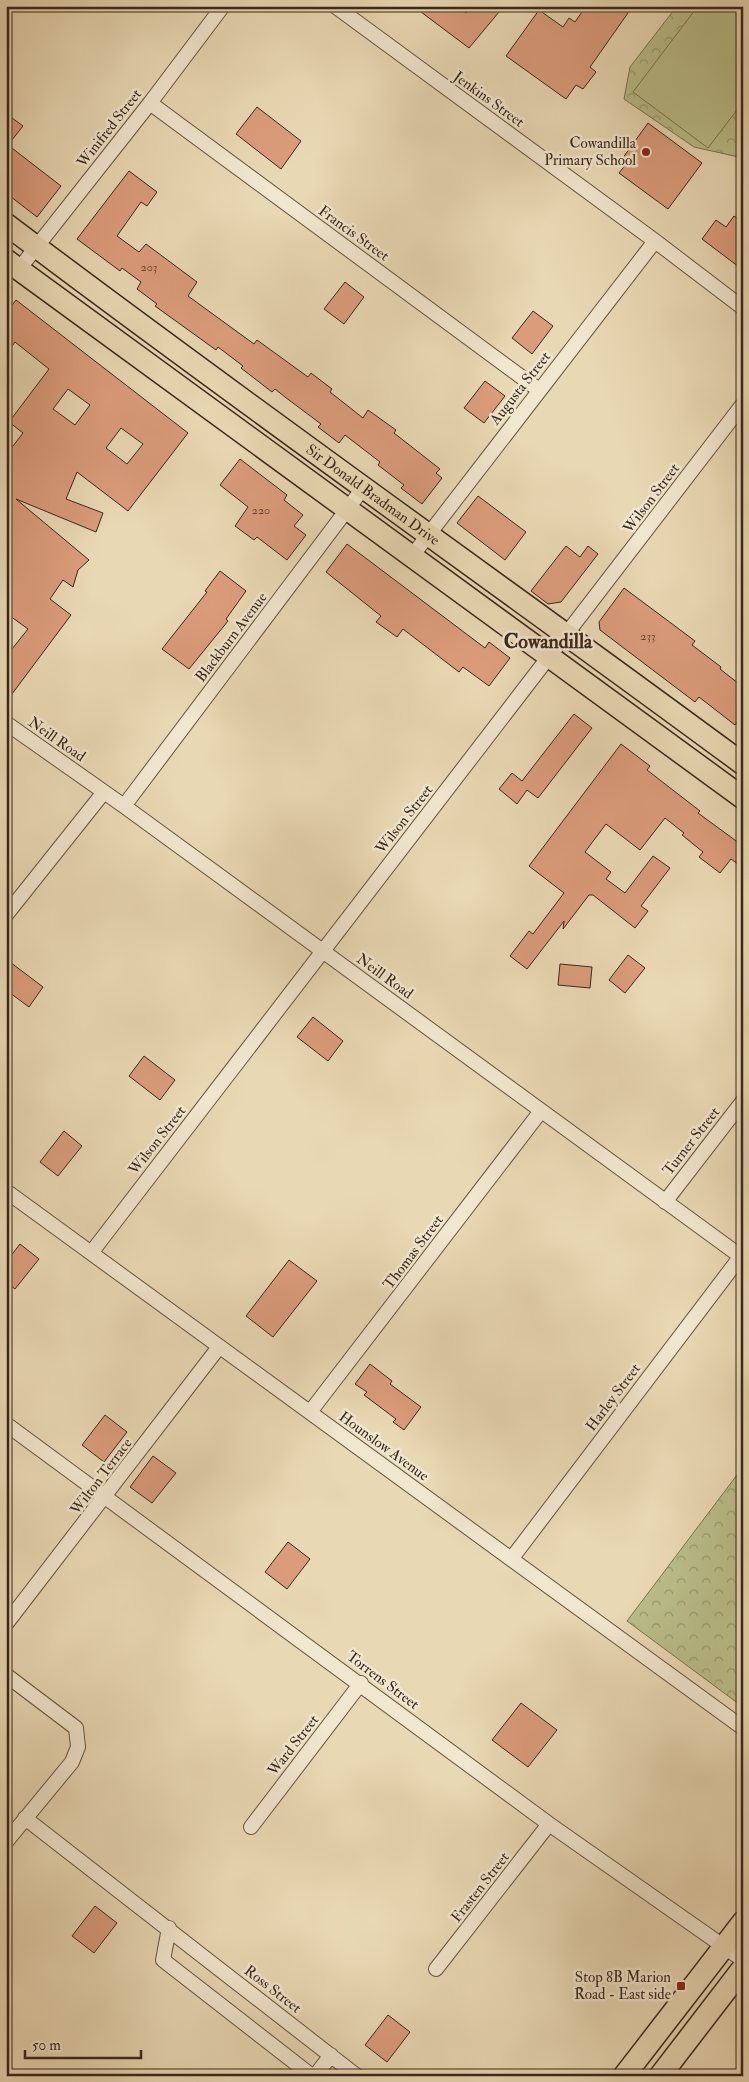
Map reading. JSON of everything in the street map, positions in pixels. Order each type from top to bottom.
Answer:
[{"type":"main road","name":"Sir Donald Bradman Drive","points":[[6,224],[199,370],[567,634],[743,764]]},
{"type":"main road","name":"Sir Donald Bradman Drive","points":[[12,264],[743,798]]},
{"type":"main road","points":[[624,2076],[743,1922]]},
{"type":"main road","points":[[660,2076],[743,1968]]},
{"type":"street","name":"Winifred Street","points":[[12,264],[36,246],[150,103],[223,6]]},
{"type":"street","name":"Jenkins Street","points":[[336,6],[655,240],[743,308]]},
{"type":"street","name":"Francis Street","points":[[150,103],[539,390]]},
{"type":"street","name":"Augusta Street","points":[[412,556],[655,240]]},
{"type":"street","name":"Wilson Street","points":[[91,1253],[743,404]]},
{"type":"street","name":"Blackburn Avenue","points":[[124,806],[364,487]]},
{"type":"street","name":"Neill Road","points":[[6,723],[124,806],[742,1257]]},
{"type":"street","points":[[6,915],[104,792]]},
{"type":"street","name":"Turner Street","points":[[665,1202],[743,1101]]},
{"type":"street","name":"Thomas Street","points":[[310,1412],[541,1111]]},
{"type":"street","name":"Hounslow Avenue","points":[[6,1191],[743,1728]]},
{"type":"street","name":"Harley Street","points":[[512,1558],[742,1257]]},
{"type":"street","name":"Wilton Terrace","points":[[6,1624],[220,1347]]},
{"type":"street","name":"Torrens Street","points":[[6,1424],[549,1824],[743,1960]]},
{"type":"street","points":[[6,1675],[76,1728],[78,1747],[72,1762],[6,1842]]},
{"type":"street","name":"Ward Street","points":[[251,1827],[361,1684]]},
{"type":"street","name":"Ross Street","points":[[25,1818],[169,1928],[357,2076]]},
{"type":"street","name":"Frasten Street","points":[[436,1970],[549,1824]]},
{"type":"street","points":[[169,1928],[163,1960],[314,2076],[330,2055]]},
{"type":"green space","points":[[677,6],[743,6],[743,158],[694,147],[624,99],[630,67]]},
{"type":"green space","points":[[698,6],[743,6],[743,102],[708,148],[633,92]]},
{"type":"green space","points":[[743,1467],[743,1707],[627,1621]]},
{"type":"building","points":[[413,6],[457,6],[466,13],[472,6],[504,6],[469,48]]},
{"type":"building","points":[[586,6],[618,6],[628,13],[590,67],[596,72],[583,89],[576,85],[566,99],[506,56],[539,10],[563,27],[569,18],[575,22]]},
{"type":"building","points":[[257,107],[301,141],[281,169],[236,134]]},
{"type":"building","points":[[12,118],[23,126],[8,145],[61,186],[37,217],[6,193],[6,125]]},
{"type":"building","points":[[648,123],[702,163],[668,209],[619,173],[627,163],[622,159]]},
{"type":"building","points":[[129,171],[157,192],[147,206],[141,202],[117,236],[139,252],[146,244],[197,282],[188,296],[254,344],[257,340],[308,377],[311,373],[332,389],[330,392],[363,418],[368,410],[396,430],[394,433],[440,469],[436,473],[442,478],[422,504],[401,488],[404,485],[378,465],[380,462],[345,435],[339,443],[318,427],[321,424],[275,389],[272,392],[218,347],[216,350],[155,306],[157,304],[137,289],[141,282],[122,268],[120,271],[77,239]]},
{"type":"building","points":[[734,216],[743,223],[743,270],[702,239],[716,220],[726,227]]},
{"type":"building","points":[[345,282],[364,297],[344,324],[324,309]]},
{"type":"building","points":[[16,300],[188,433],[128,511],[77,472],[66,499],[103,513],[96,532],[16,499],[89,560],[78,570],[73,587],[63,580],[50,599],[71,615],[6,702],[6,644],[12,649],[28,629],[6,613],[6,455],[23,433],[9,422],[49,369],[15,342],[6,354],[6,313]],"holes":[[[68,389],[90,405],[75,425],[53,409]],[[121,428],[143,444],[127,464],[106,448]]]},
{"type":"building","points":[[533,311],[553,326],[532,354],[512,338]]},
{"type":"building","points":[[485,381],[505,396],[484,423],[464,408]]},
{"type":"building","points":[[240,459],[287,495],[284,500],[303,515],[294,526],[306,535],[287,560],[257,537],[254,540],[235,526],[248,507],[220,485]]},
{"type":"building","points":[[478,496],[526,532],[505,560],[457,523]]},
{"type":"building","points":[[347,544],[485,648],[489,642],[510,658],[489,686],[463,667],[459,672],[403,629],[397,637],[376,622],[381,616],[326,572]]},
{"type":"building","points":[[566,546],[580,557],[588,546],[598,554],[561,602],[548,604],[531,591]]},
{"type":"building","points":[[220,571],[246,591],[226,619],[228,621],[189,669],[162,649],[207,592],[205,591]]},
{"type":"building","points":[[624,588],[695,641],[692,645],[743,687],[743,714],[735,725],[699,697],[695,702],[600,630],[599,622]]},
{"type":"building","points":[[574,714],[592,728],[538,798],[527,790],[517,804],[499,789],[512,773],[522,781]]},
{"type":"building","points":[[621,744],[650,766],[647,770],[700,811],[698,813],[743,846],[743,868],[731,859],[720,873],[699,857],[703,852],[665,818],[640,850],[606,824],[585,852],[611,872],[606,879],[625,893],[653,856],[670,868],[641,906],[648,911],[635,928],[593,895],[589,895],[563,929],[564,921],[527,969],[510,956],[529,931],[533,934],[564,893],[529,866]]},
{"type":"building","points":[[628,955],[645,968],[625,993],[609,980]]},
{"type":"building","points":[[6,959],[43,987],[29,1007],[6,990]]},
{"type":"building","points":[[560,964],[592,967],[590,988],[558,985]]},
{"type":"building","points":[[313,1017],[343,1041],[328,1061],[297,1037]]},
{"type":"building","points":[[144,1056],[175,1080],[160,1100],[129,1076]]},
{"type":"building","points":[[64,1131],[82,1146],[58,1176],[40,1162]]},
{"type":"building","points":[[20,1244],[39,1259],[15,1289],[6,1282],[6,1262]]},
{"type":"building","points":[[289,1260],[317,1281],[273,1337],[246,1316]]},
{"type":"building","points":[[370,1364],[392,1381],[390,1384],[421,1407],[404,1430],[393,1422],[396,1419],[364,1395],[367,1392],[355,1384]]},
{"type":"building","points":[[105,1415],[127,1432],[104,1462],[82,1445]]},
{"type":"building","points":[[153,1456],[176,1473],[152,1503],[130,1487]]},
{"type":"building","points":[[288,1542],[310,1559],[287,1589],[265,1572]]},
{"type":"building","points":[[521,1703],[557,1730],[528,1767],[492,1740]]},
{"type":"building","points":[[95,1906],[117,1923],[94,1953],[72,1936]]},
{"type":"building","points":[[388,2015],[410,2032],[387,2062],[365,2045]]},
{"type":"place","name":"Cowandilla Primary School","points":[[646,152]]},
{"type":"place","name":"Stop 8B Marion Road - East side","points":[[681,1986]]},
{"type":"district","name":"Cowandilla","points":[[548,641]]}]
